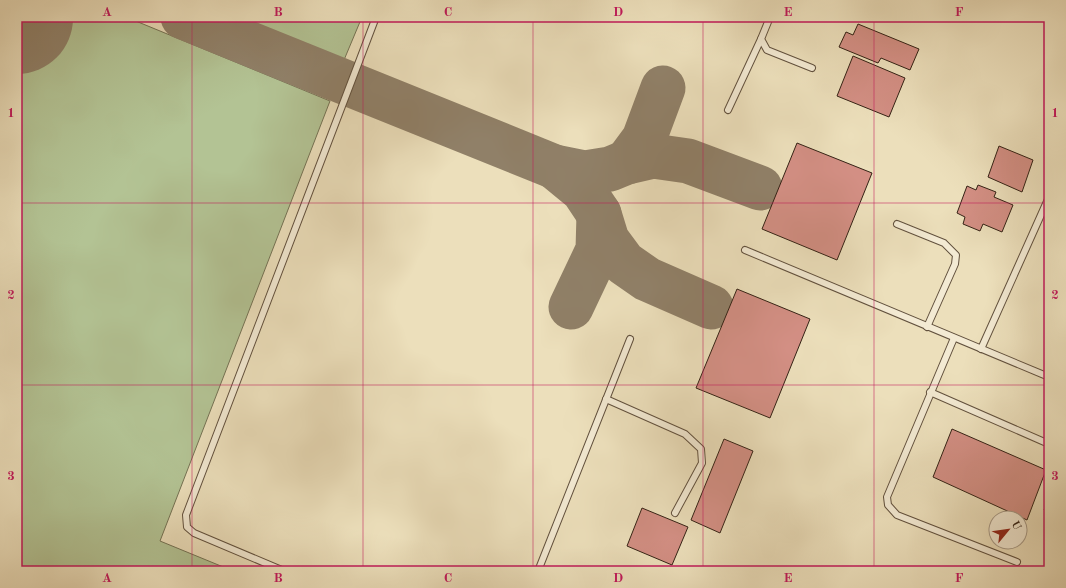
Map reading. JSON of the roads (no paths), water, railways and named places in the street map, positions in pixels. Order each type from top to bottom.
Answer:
[{"type":"lane","points":[[284,571],[194,533],[187,527],[186,515],[376,17]]},
{"type":"lane","points":[[728,110],[770,17]]},
{"type":"lane","points":[[761,39],[767,50],[812,68]]},
{"type":"lane","points":[[981,349],[1049,197]]},
{"type":"lane","points":[[898,224],[944,243],[956,255],[955,264],[928,327]]},
{"type":"lane","points":[[745,250],[1049,377]]},
{"type":"lane","points":[[954,338],[886,497],[888,505],[897,515],[1017,562]]},
{"type":"lane","points":[[538,571],[630,339]]},
{"type":"lane","points":[[930,392],[1049,444]]},
{"type":"lane","points":[[606,399],[685,434],[701,449],[702,464],[675,514]]}]
